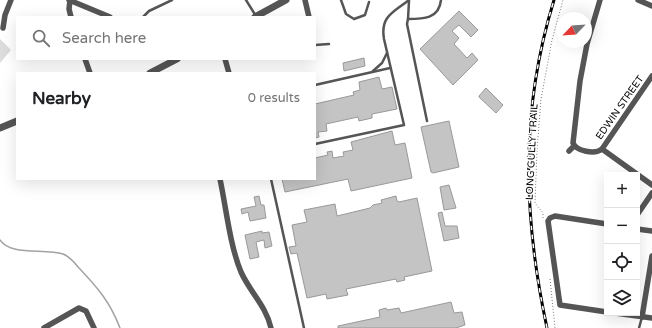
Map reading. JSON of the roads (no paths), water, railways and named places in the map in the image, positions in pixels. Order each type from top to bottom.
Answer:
[{"type":"street","points":[[4,28],[4,15],[11,0]]},
{"type":"street","points":[[71,16],[68,9],[69,0],[108,16]]},
{"type":"street","points":[[258,16],[286,0]]},
{"type":"street","points":[[305,0],[309,16]]},
{"type":"street","points":[[600,0],[587,44],[580,81],[572,140],[574,146],[578,149],[596,152],[602,148],[652,185]]},
{"type":"street","points":[[638,0],[652,6]]},
{"type":"street","points":[[85,60],[90,72]]},
{"type":"street","points":[[152,72],[175,60]]},
{"type":"street","points":[[224,60],[229,72]]},
{"type":"street","name":"EDWIN STREET","points":[[602,148],[652,76]]},
{"type":"street","points":[[0,128],[16,121]]},
{"type":"street","points":[[569,151],[574,146]]},
{"type":"street","points":[[220,180],[238,264],[246,281],[262,305],[271,328]]},
{"type":"street","points":[[640,211],[652,193]]},
{"type":"street","points":[[604,224],[555,216],[550,218],[548,224],[560,305],[604,312]]},
{"type":"street","points":[[640,230],[652,232]]},
{"type":"street","points":[[642,317],[652,256]]},
{"type":"street","points":[[44,328],[80,308],[86,311],[94,328]]},
{"type":"street","points":[[635,316],[652,318]]},
{"type":"lane","points":[[144,16],[172,0]]},
{"type":"lane","points":[[246,0],[255,16]]},
{"type":"lane","points":[[341,0],[346,14],[354,19],[365,15],[369,2]]},
{"type":"lane","points":[[409,0],[408,32],[427,121]]},
{"type":"lane","points":[[316,144],[404,125],[383,32],[384,22],[389,15],[409,0]]},
{"type":"lane","points":[[408,19],[430,17],[437,11],[441,0]]},
{"type":"lane","points":[[316,45],[329,44]]},
{"type":"lane","points":[[371,72],[382,63],[387,53]]},
{"type":"lane","points":[[316,85],[390,68]]},
{"type":"lane","points":[[271,180],[304,328]]},
{"type":"lane","points":[[639,328],[642,317]]},
{"type":"waterway","points":[[0,240],[5,245],[20,250],[56,252],[67,256],[103,296],[112,310],[120,328]]},
{"type":"railway","points":[[547,328],[533,245],[529,163],[535,82],[543,41],[554,0]]}]
